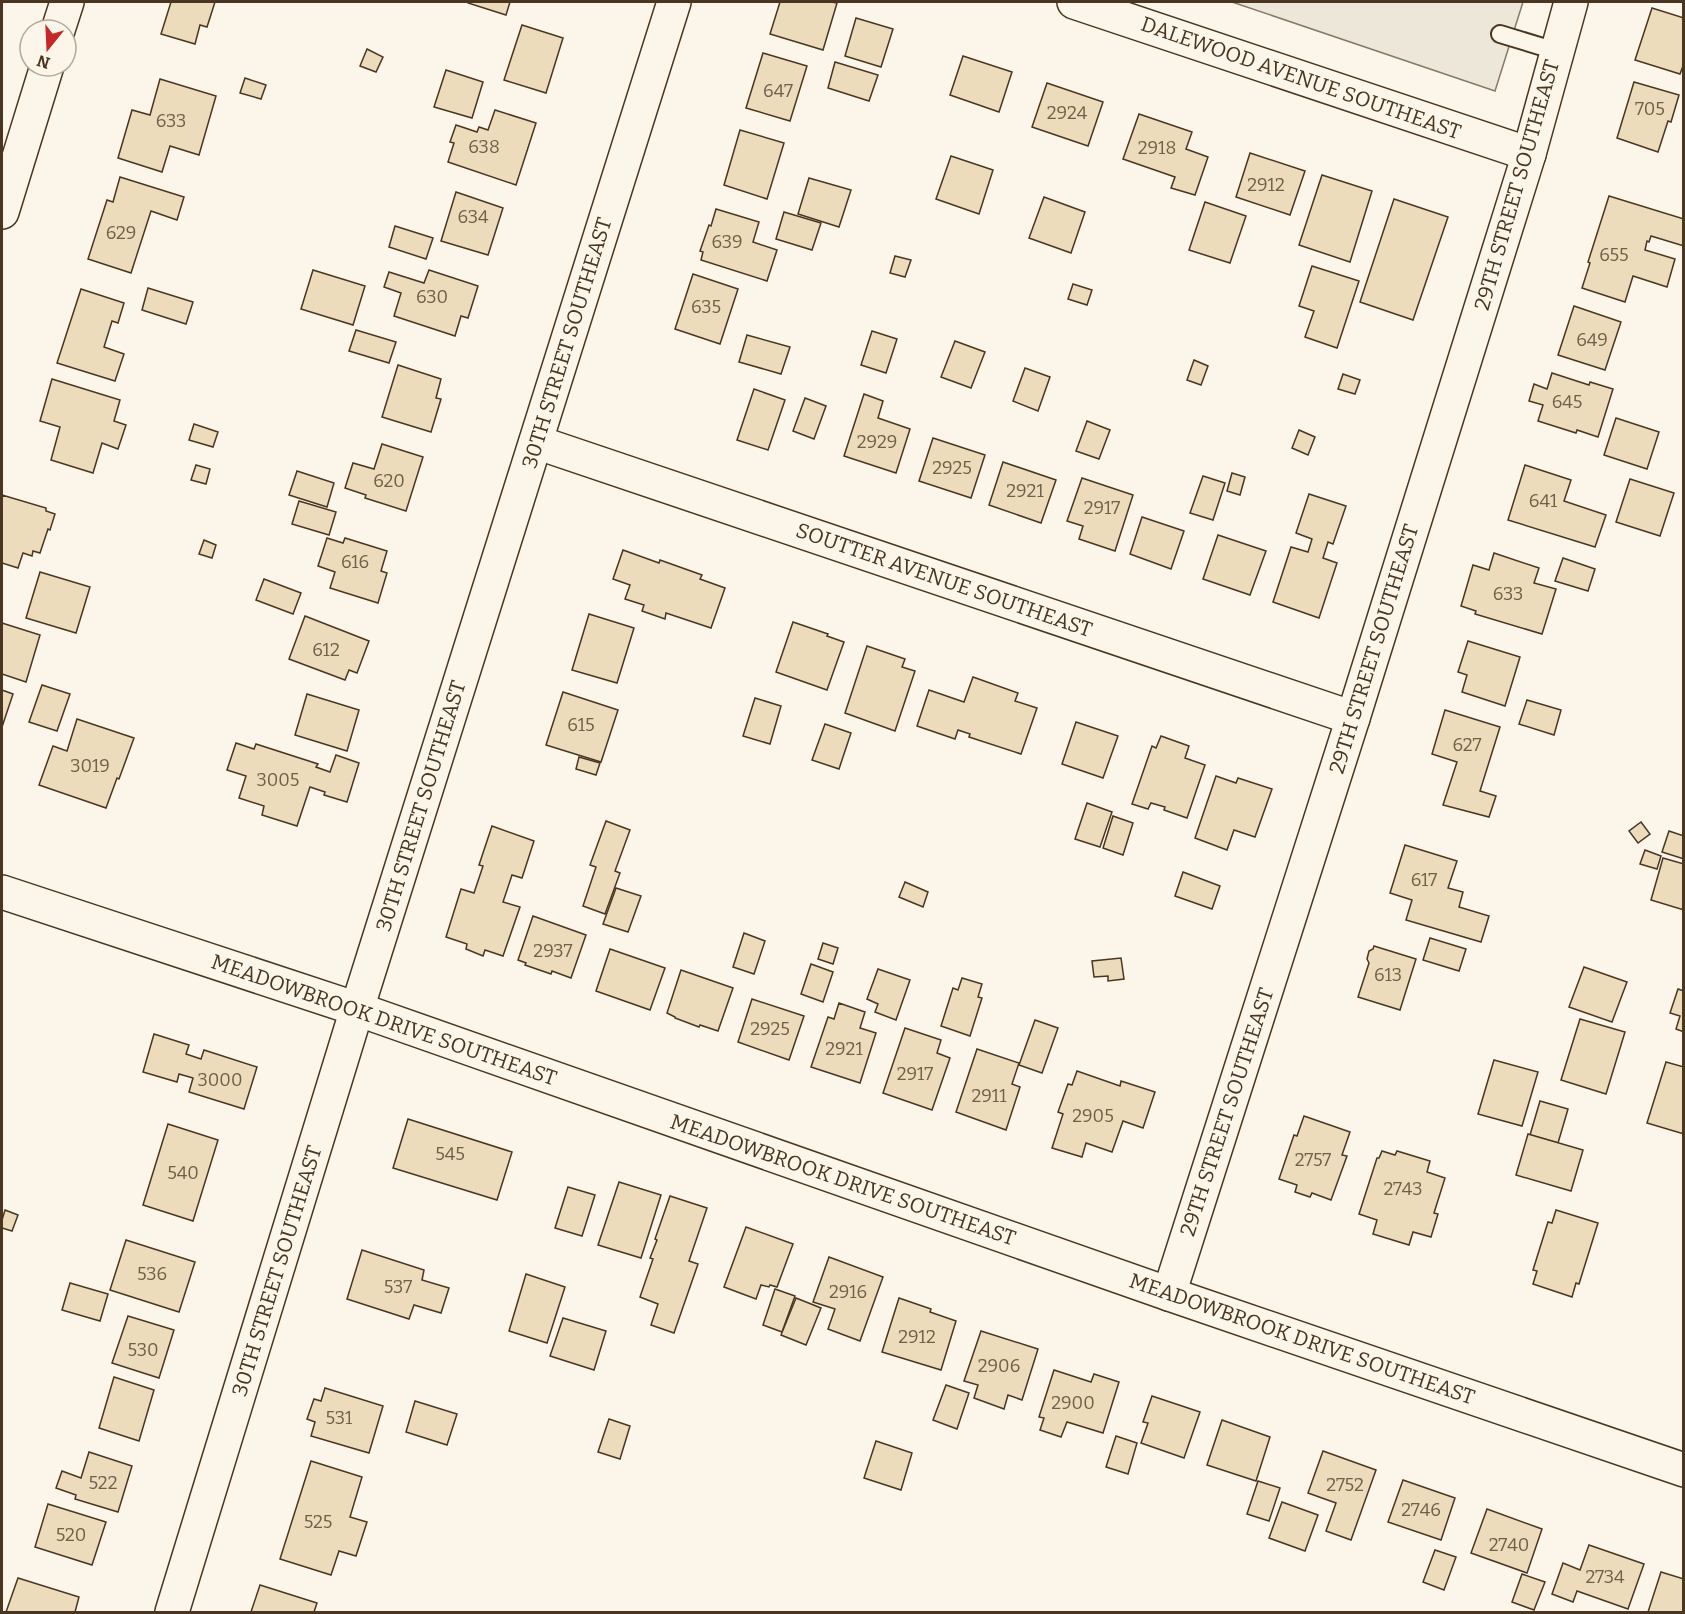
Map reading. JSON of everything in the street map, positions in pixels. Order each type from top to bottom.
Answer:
[{"type":"street","points":[[62,18],[67,2]]},
{"type":"street","name":"30TH STREET SOUTHEAST","points":[[172,1612],[357,1009],[674,2]]},
{"type":"street","name":"DALEWOOD AVENUE SOUTHEAST","points":[[1074,2],[1117,8],[1529,154]]},
{"type":"street","name":"29TH STREET SOUTHEAST","points":[[1169,1294],[1353,718],[1529,154],[1571,2]]},
{"type":"street","points":[[2,212],[43,78]]},
{"type":"street","name":"SOUTTER AVENUE SOUTHEAST","points":[[536,442],[1353,718]]},
{"type":"street","name":"MEADOWBROOK DRIVE SOUTHEAST","points":[[2,892],[357,1009],[1169,1294],[1683,1468]]},
{"type":"lane","points":[[1500,34],[1556,51]]},
{"type":"shaded area","points":[[1232,2],[1523,2],[1495,91]]},
{"type":"building","points":[[171,2],[215,2],[207,27],[200,25],[195,44],[161,34]]},
{"type":"building","points":[[468,2],[510,2],[506,15]]},
{"type":"building","points":[[780,2],[837,3],[823,50],[770,34]]},
{"type":"building","points":[[1652,8],[1684,18],[1684,63],[1680,74],[1635,60]]},
{"type":"building","points":[[856,18],[893,29],[881,67],[845,56]]},
{"type":"building","points":[[522,25],[563,38],[546,93],[504,80]]},
{"type":"building","points":[[367,49],[383,57],[376,72],[360,66]]},
{"type":"building","points":[[763,53],[807,66],[790,121],[746,108]]},
{"type":"building","points":[[963,56],[1012,72],[999,112],[950,95]]},
{"type":"building","points":[[835,62],[878,75],[869,101],[828,88]]},
{"type":"building","points":[[446,70],[483,82],[472,118],[434,107]]},
{"type":"building","points":[[245,78],[266,85],[261,99],[240,93]]},
{"type":"building","points":[[160,79],[216,96],[199,155],[170,146],[162,172],[118,158],[132,110],[150,115]]},
{"type":"building","points":[[1634,82],[1679,95],[1671,122],[1668,121],[1658,152],[1617,138]]},
{"type":"building","points":[[1047,83],[1103,102],[1088,146],[1032,127]]},
{"type":"building","points":[[495,110],[536,123],[516,185],[448,162],[454,143],[450,142],[456,125],[477,132],[479,127],[488,130]]},
{"type":"building","points":[[1139,114],[1192,132],[1186,149],[1208,157],[1195,195],[1171,188],[1175,177],[1123,159]]},
{"type":"building","points":[[740,130],[784,143],[767,199],[724,185]]},
{"type":"building","points":[[1250,153],[1305,171],[1290,215],[1236,197]]},
{"type":"building","points":[[951,156],[993,170],[979,214],[936,199]]},
{"type":"building","points":[[1322,175],[1372,191],[1350,262],[1299,245]]},
{"type":"building","points":[[120,177],[184,197],[177,220],[151,211],[131,273],[88,259],[107,200],[113,202]]},
{"type":"building","points":[[809,178],[851,190],[839,227],[798,214]]},
{"type":"building","points":[[456,192],[503,208],[488,255],[441,241]]},
{"type":"building","points":[[1609,196],[1684,219],[1684,246],[1651,236],[1649,242],[1647,241],[1645,250],[1675,259],[1667,287],[1633,276],[1625,302],[1582,288]]},
{"type":"building","points":[[1044,197],[1085,212],[1071,253],[1029,238]]},
{"type":"building","points":[[1394,199],[1448,217],[1413,320],[1360,302]]},
{"type":"building","points":[[1205,202],[1246,216],[1230,263],[1189,250]]},
{"type":"building","points":[[716,209],[759,222],[753,242],[777,250],[767,281],[701,260],[703,252],[700,251]]},
{"type":"building","points":[[784,212],[821,223],[812,250],[776,239]]},
{"type":"building","points":[[395,226],[433,238],[426,259],[389,247]]},
{"type":"building","points":[[895,256],[911,260],[905,277],[890,273]]},
{"type":"building","points":[[1312,266],[1359,281],[1337,348],[1305,337],[1314,311],[1299,306]]},
{"type":"building","points":[[313,270],[365,286],[353,325],[301,309]]},
{"type":"building","points":[[429,270],[478,286],[468,318],[461,316],[455,336],[394,316],[401,293],[384,287],[389,272],[424,283]]},
{"type":"building","points":[[693,274],[738,289],[720,344],[675,329]]},
{"type":"building","points":[[1073,284],[1092,290],[1087,305],[1068,299]]},
{"type":"building","points":[[148,288],[193,302],[186,324],[142,310]]},
{"type":"building","points":[[81,289],[124,303],[118,323],[112,321],[104,347],[124,354],[115,381],[57,363]]},
{"type":"building","points":[[1574,306],[1621,322],[1605,370],[1558,355]]},
{"type":"building","points":[[356,330],[396,342],[389,363],[349,351]]},
{"type":"building","points":[[872,331],[897,339],[886,373],[861,365]]},
{"type":"building","points":[[747,335],[790,347],[781,374],[739,362]]},
{"type":"building","points":[[955,341],[985,352],[971,388],[941,377]]},
{"type":"building","points":[[1194,360],[1208,366],[1201,385],[1187,380]]},
{"type":"building","points":[[398,365],[441,379],[436,398],[441,399],[431,432],[382,417]]},
{"type":"building","points":[[1025,368],[1050,377],[1038,411],[1013,401]]},
{"type":"building","points":[[1552,373],[1589,385],[1590,382],[1613,389],[1598,437],[1577,430],[1576,433],[1538,421],[1543,405],[1529,401],[1534,384],[1547,389]]},
{"type":"building","points":[[1343,374],[1360,380],[1355,394],[1338,389]]},
{"type":"building","points":[[52,379],[120,400],[114,421],[126,425],[118,449],[102,443],[93,473],[51,460],[60,427],[40,421]]},
{"type":"building","points":[[754,389],[785,400],[768,450],[737,440]]},
{"type":"building","points":[[864,394],[883,401],[878,418],[910,429],[896,473],[844,456]]},
{"type":"building","points":[[805,398],[826,406],[814,439],[793,431]]},
{"type":"building","points":[[1616,418],[1659,432],[1647,469],[1604,455]]},
{"type":"building","points":[[1087,421],[1110,430],[1099,459],[1076,451]]},
{"type":"building","points":[[194,424],[218,432],[213,447],[189,440]]},
{"type":"building","points":[[1299,430],[1315,437],[1308,455],[1292,448]]},
{"type":"building","points":[[933,438],[985,455],[971,498],[919,481]]},
{"type":"building","points":[[382,444],[423,457],[406,511],[365,498],[366,495],[345,488],[353,463],[374,469]]},
{"type":"building","points":[[1003,462],[1056,480],[1041,523],[989,505]]},
{"type":"building","points":[[196,465],[210,469],[206,484],[191,480]]},
{"type":"building","points":[[1525,465],[1571,480],[1564,501],[1606,515],[1595,547],[1508,520]]},
{"type":"building","points":[[297,471],[334,483],[327,507],[289,495]]},
{"type":"building","points":[[1232,473],[1245,477],[1240,495],[1227,491]]},
{"type":"building","points":[[1203,476],[1225,483],[1213,520],[1190,513]]},
{"type":"building","points":[[1082,478],[1133,495],[1115,551],[1079,539],[1083,526],[1067,521]]},
{"type":"building","points":[[1630,479],[1674,493],[1660,536],[1616,522]]},
{"type":"building","points":[[1309,494],[1346,506],[1333,544],[1328,542],[1323,558],[1337,563],[1319,618],[1273,602],[1291,547],[1308,552],[1312,539],[1296,533]]},
{"type":"building","points":[[2,495],[46,508],[46,511],[55,514],[40,553],[33,551],[32,556],[23,553],[18,568],[2,563]]},
{"type":"building","points":[[299,501],[336,512],[329,535],[292,524]]},
{"type":"building","points":[[1142,517],[1184,531],[1171,569],[1130,554]]},
{"type":"building","points":[[1218,535],[1266,551],[1250,595],[1203,579]]},
{"type":"building","points":[[327,538],[343,543],[345,538],[387,551],[381,571],[387,573],[378,603],[330,588],[335,572],[318,566]]},
{"type":"building","points":[[204,540],[216,545],[212,558],[199,554]]},
{"type":"building","points":[[623,550],[702,575],[700,579],[725,588],[711,628],[666,613],[665,619],[642,611],[644,605],[625,599],[630,585],[613,579]]},
{"type":"building","points":[[1494,553],[1539,568],[1534,583],[1556,589],[1542,634],[1475,614],[1476,611],[1461,606],[1473,565],[1489,570]]},
{"type":"building","points":[[1563,558],[1595,569],[1588,591],[1555,581]]},
{"type":"building","points":[[40,572],[90,587],[76,633],[26,618]]},
{"type":"building","points":[[264,579],[301,593],[293,614],[256,600]]},
{"type":"building","points":[[589,614],[634,628],[617,683],[572,670]]},
{"type":"building","points":[[305,616],[369,641],[357,673],[349,670],[345,680],[289,659]]},
{"type":"building","points":[[793,622],[844,642],[827,690],[776,672]]},
{"type":"building","points":[[2,623],[40,635],[26,682],[2,674]]},
{"type":"building","points":[[1468,641],[1520,657],[1505,706],[1462,692],[1467,675],[1458,672]]},
{"type":"building","points":[[867,646],[905,659],[902,667],[915,671],[895,731],[845,713]]},
{"type":"building","points":[[973,677],[1018,693],[1015,701],[1037,708],[1021,754],[969,737],[970,734],[958,730],[955,739],[917,726],[929,690],[964,702]]},
{"type":"building","points":[[42,685],[70,694],[57,731],[29,722]]},
{"type":"building","points":[[2,690],[13,694],[2,727]]},
{"type":"building","points":[[563,692],[618,710],[601,762],[546,745]]},
{"type":"building","points":[[307,694],[359,710],[347,751],[295,735]]},
{"type":"building","points":[[755,698],[781,706],[770,744],[743,736]]},
{"type":"building","points":[[1527,700],[1561,710],[1554,735],[1519,724]]},
{"type":"building","points":[[1445,710],[1500,727],[1480,791],[1496,796],[1489,817],[1443,805],[1457,762],[1432,754]]},
{"type":"building","points":[[77,719],[134,738],[106,808],[39,785],[53,746],[67,751]]},
{"type":"building","points":[[1076,722],[1118,736],[1103,778],[1062,764]]},
{"type":"building","points":[[825,724],[851,733],[839,769],[812,760]]},
{"type":"building","points":[[1161,736],[1189,746],[1185,758],[1205,765],[1187,818],[1151,803],[1148,809],[1132,804],[1152,746],[1156,748]]},
{"type":"building","points":[[236,743],[254,749],[256,744],[318,764],[316,767],[330,772],[336,755],[359,763],[347,802],[324,795],[325,792],[310,787],[297,826],[262,815],[264,806],[239,798],[246,776],[227,770]]},
{"type":"building","points":[[579,757],[600,763],[596,775],[576,769]]},
{"type":"building","points":[[1216,776],[1236,783],[1238,778],[1272,789],[1255,837],[1234,830],[1227,850],[1195,838]]},
{"type":"building","points":[[1087,803],[1112,812],[1100,847],[1075,839]]},
{"type":"building","points":[[1113,816],[1133,823],[1123,855],[1103,848]]},
{"type":"building","points":[[606,821],[630,830],[615,871],[620,873],[605,914],[583,906],[596,867],[590,865]]},
{"type":"building","points":[[1641,822],[1650,834],[1638,843],[1629,831]]},
{"type":"building","points":[[492,826],[534,841],[522,878],[512,875],[503,902],[520,907],[503,956],[485,950],[483,956],[466,949],[467,944],[446,937],[461,889],[474,893],[483,866],[479,865]]},
{"type":"building","points":[[1669,831],[1684,836],[1684,859],[1662,852]]},
{"type":"building","points":[[1405,845],[1457,861],[1448,888],[1463,892],[1459,907],[1489,916],[1481,942],[1406,920],[1412,900],[1390,893]]},
{"type":"building","points":[[1645,850],[1661,856],[1657,869],[1640,864]]},
{"type":"building","points":[[1663,858],[1684,864],[1684,910],[1651,900]]},
{"type":"building","points":[[1183,872],[1220,886],[1212,909],[1175,896]]},
{"type":"building","points":[[905,882],[928,892],[923,907],[899,897]]},
{"type":"building","points":[[616,888],[641,896],[628,932],[603,924]]},
{"type":"building","points":[[533,916],[586,935],[571,978],[552,971],[551,974],[525,965],[526,963],[518,960]]},
{"type":"building","points":[[744,933],[765,941],[754,974],[733,967]]},
{"type":"building","points":[[1430,938],[1466,949],[1459,971],[1423,960]]},
{"type":"building","points":[[823,943],[838,948],[833,964],[818,959]]},
{"type":"building","points":[[1374,946],[1416,959],[1400,1010],[1358,997],[1369,963],[1367,959],[1369,951]]},
{"type":"building","points":[[610,949],[665,968],[650,1010],[596,991]]},
{"type":"building","points":[[1121,958],[1124,979],[1108,981],[1108,976],[1094,977],[1092,961]]},
{"type":"building","points":[[811,964],[833,972],[823,1002],[801,994]]},
{"type":"building","points":[[1584,967],[1627,982],[1612,1022],[1569,1007]]},
{"type":"building","points":[[878,969],[910,980],[896,1020],[875,1012],[878,1004],[867,999]]},
{"type":"building","points":[[681,970],[733,988],[718,1031],[700,1025],[699,1027],[667,1013]]},
{"type":"building","points":[[962,978],[982,984],[978,997],[982,998],[970,1036],[941,1026],[953,988],[958,990]]},
{"type":"building","points":[[1678,989],[1684,991],[1684,1032],[1676,1029],[1680,1016],[1670,1013]]},
{"type":"building","points":[[752,999],[804,1016],[789,1060],[738,1042]]},
{"type":"building","points":[[839,1003],[865,1012],[860,1028],[876,1033],[860,1083],[811,1067],[828,1017],[834,1019]]},
{"type":"building","points":[[1580,1019],[1625,1032],[1606,1094],[1561,1080]]},
{"type":"building","points":[[1035,1020],[1058,1028],[1042,1073],[1019,1065]]},
{"type":"building","points":[[905,1028],[941,1040],[937,1053],[950,1058],[932,1110],[883,1093]]},
{"type":"building","points":[[154,1034],[189,1045],[186,1054],[201,1059],[204,1050],[257,1067],[244,1109],[189,1092],[193,1078],[179,1074],[177,1082],[143,1072]]},
{"type":"building","points":[[977,1049],[1019,1063],[1012,1084],[1020,1087],[1006,1130],[956,1112]]},
{"type":"building","points":[[1494,1060],[1538,1072],[1522,1126],[1478,1114]]},
{"type":"building","points":[[1666,1062],[1684,1067],[1684,1134],[1647,1123]]},
{"type":"building","points":[[1077,1071],[1120,1086],[1121,1081],[1155,1092],[1143,1128],[1123,1121],[1112,1152],[1086,1143],[1082,1157],[1052,1148],[1063,1114],[1058,1112],[1068,1084],[1072,1085]]},
{"type":"building","points":[[1540,1101],[1568,1109],[1558,1143],[1530,1135]]},
{"type":"building","points":[[1304,1116],[1350,1132],[1342,1155],[1347,1156],[1331,1200],[1312,1193],[1310,1197],[1295,1192],[1297,1185],[1279,1179],[1294,1135],[1297,1136]]},
{"type":"building","points":[[408,1119],[512,1152],[497,1200],[393,1168]]},
{"type":"building","points":[[168,1124],[218,1140],[193,1221],[143,1205]]},
{"type":"building","points":[[1528,1134],[1583,1150],[1571,1191],[1516,1175]]},
{"type":"building","points":[[1382,1151],[1395,1155],[1397,1151],[1430,1161],[1427,1172],[1445,1178],[1434,1213],[1438,1214],[1431,1237],[1413,1232],[1409,1245],[1373,1234],[1377,1220],[1359,1214],[1377,1158]]},
{"type":"building","points":[[619,1182],[661,1195],[641,1258],[598,1245]]},
{"type":"building","points":[[568,1187],[595,1195],[582,1236],[555,1228]]},
{"type":"building","points":[[670,1196],[707,1208],[689,1261],[698,1264],[674,1333],[651,1325],[658,1304],[640,1297],[653,1259],[650,1258],[657,1240],[655,1239]]},
{"type":"building","points":[[5,1210],[18,1215],[12,1231],[2,1228]]},
{"type":"building","points":[[1556,1210],[1598,1223],[1579,1284],[1576,1283],[1572,1297],[1533,1284],[1537,1271],[1533,1270],[1548,1222],[1552,1223]]},
{"type":"building","points":[[746,1227],[793,1244],[777,1287],[761,1285],[756,1299],[724,1287]]},
{"type":"building","points":[[126,1240],[195,1262],[179,1312],[110,1290]]},
{"type":"building","points":[[362,1250],[424,1270],[422,1280],[449,1288],[441,1313],[414,1305],[409,1319],[347,1299]]},
{"type":"building","points":[[829,1257],[883,1277],[860,1341],[828,1329],[835,1309],[813,1302]]},
{"type":"building","points":[[526,1274],[565,1287],[547,1343],[509,1331]]},
{"type":"building","points":[[70,1283],[108,1294],[100,1321],[62,1310]]},
{"type":"building","points":[[775,1289],[795,1296],[782,1332],[763,1325]]},
{"type":"building","points":[[796,1298],[821,1308],[806,1345],[781,1335]]},
{"type":"building","points":[[899,1298],[956,1321],[941,1370],[882,1352]]},
{"type":"building","points":[[128,1316],[174,1330],[159,1378],[112,1363]]},
{"type":"building","points":[[563,1318],[606,1331],[594,1370],[550,1356]]},
{"type":"building","points":[[981,1331],[1038,1349],[1022,1400],[1008,1395],[1004,1409],[974,1398],[978,1385],[964,1381]]},
{"type":"building","points":[[1054,1370],[1091,1382],[1094,1374],[1119,1382],[1103,1433],[1067,1422],[1061,1437],[1040,1430],[1044,1418],[1039,1417]]},
{"type":"building","points":[[114,1377],[154,1390],[139,1441],[99,1428]]},
{"type":"building","points":[[946,1385],[969,1393],[957,1429],[933,1420]]},
{"type":"building","points":[[325,1388],[383,1406],[369,1453],[311,1436],[315,1422],[307,1419],[314,1399],[321,1401]]},
{"type":"building","points":[[1152,1396],[1200,1412],[1184,1458],[1141,1443],[1148,1423],[1143,1422]]},
{"type":"building","points":[[415,1401],[457,1414],[447,1445],[406,1432]]},
{"type":"building","points":[[609,1419],[630,1426],[620,1459],[598,1452]]},
{"type":"building","points":[[1222,1420],[1270,1437],[1256,1481],[1207,1465]]},
{"type":"building","points":[[1116,1436],[1137,1443],[1128,1474],[1106,1467]]},
{"type":"building","points":[[876,1441],[912,1453],[901,1490],[864,1478]]},
{"type":"building","points":[[1323,1451],[1376,1470],[1351,1540],[1326,1531],[1336,1503],[1308,1493]]},
{"type":"building","points":[[89,1452],[132,1466],[118,1512],[75,1499],[76,1495],[56,1488],[62,1471],[81,1478]]},
{"type":"building","points":[[311,1461],[362,1477],[350,1517],[367,1522],[356,1556],[339,1551],[331,1575],[280,1559]]},
{"type":"building","points":[[1403,1480],[1455,1498],[1441,1540],[1388,1522]]},
{"type":"building","points":[[1258,1481],[1280,1488],[1269,1521],[1247,1514]]},
{"type":"building","points":[[1282,1502],[1318,1515],[1305,1551],[1269,1538]]},
{"type":"building","points":[[48,1504],[106,1522],[92,1565],[35,1547]]},
{"type":"building","points":[[1487,1509],[1542,1529],[1527,1573],[1471,1553]]},
{"type":"building","points":[[1589,1545],[1644,1564],[1628,1609],[1577,1591],[1573,1602],[1552,1594],[1563,1563],[1580,1570]]},
{"type":"building","points":[[1435,1550],[1456,1557],[1444,1590],[1423,1582]]},
{"type":"building","points":[[1661,1572],[1684,1579],[1684,1612],[1648,1612]]},
{"type":"building","points":[[1522,1574],[1545,1582],[1534,1610],[1512,1602]]},
{"type":"building","points":[[18,1578],[79,1597],[75,1612],[6,1612]]},
{"type":"building","points":[[260,1585],[317,1603],[314,1612],[251,1612]]}]
